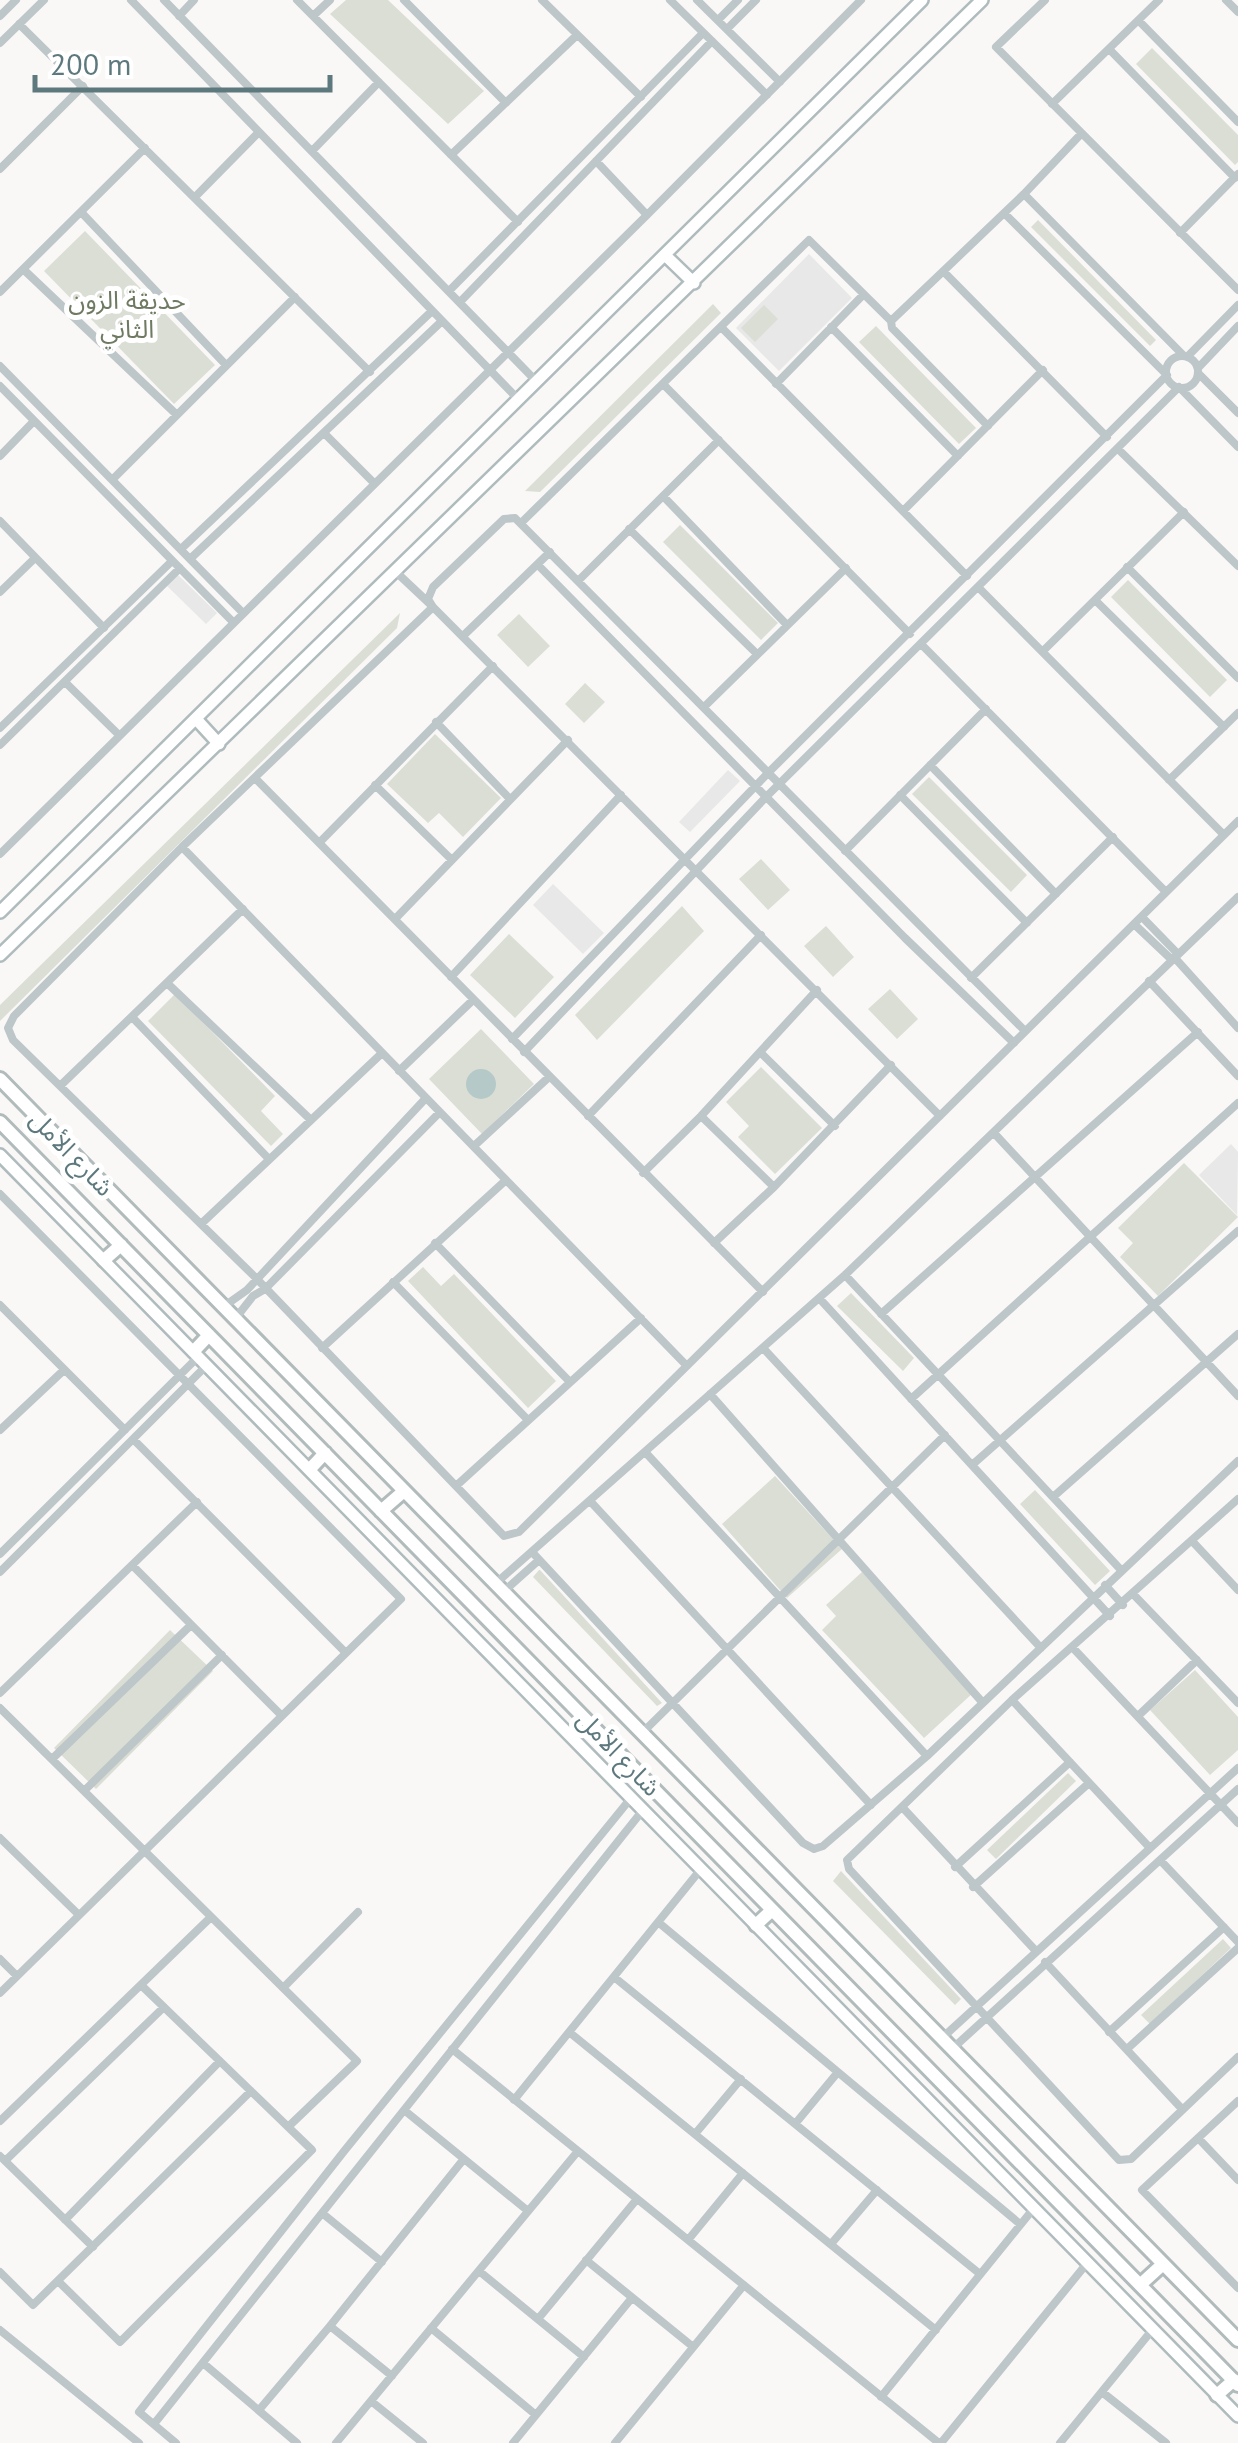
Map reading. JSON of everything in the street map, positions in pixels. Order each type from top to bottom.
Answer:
[{"type":"main road","points":[[0,912],[922,0]]},
{"type":"main road","points":[[0,955],[982,0]]},
{"type":"main road","points":[[665,255],[694,283]]},
{"type":"main road","points":[[198,720],[220,744]]},
{"type":"main road","name":"شارع الأمل","points":[[0,1079],[1238,2340]]},
{"type":"main road","name":"شارع الأمل","points":[[0,1122],[1236,2382]]},
{"type":"main road","points":[[0,1155],[1238,2416]]},
{"type":"main road","points":[[104,1260],[121,1245]]},
{"type":"main road","points":[[200,1357],[209,1335]]},
{"type":"main road","points":[[310,1469],[325,1453]]},
{"type":"main road","points":[[382,1511],[404,1491]]},
{"type":"main road","points":[[756,1925],[772,1910]]},
{"type":"main road","points":[[1140,2285],[1163,2264]]},
{"type":"main road","points":[[1217,2395],[1236,2382]]},
{"type":"street","points":[[0,43],[44,0]]},
{"type":"street","points":[[131,0],[519,400]]},
{"type":"street","points":[[164,0],[537,382]]},
{"type":"street","points":[[180,16],[194,0]]},
{"type":"street","points":[[297,0],[518,222]]},
{"type":"street","points":[[313,16],[330,0]]},
{"type":"street","points":[[404,0],[506,103]]},
{"type":"street","points":[[542,0],[641,96]]},
{"type":"street","points":[[670,0],[767,95]]},
{"type":"street","points":[[697,0],[780,82]]},
{"type":"street","points":[[718,20],[738,0]]},
{"type":"street","points":[[726,29],[756,0]]},
{"type":"street","points":[[0,854],[648,215],[860,0]]},
{"type":"street","points":[[1045,0],[996,47],[1238,290]]},
{"type":"street","points":[[1052,104],[1160,0]]},
{"type":"street","points":[[1226,0],[1238,12]]},
{"type":"street","points":[[0,16],[13,1]]},
{"type":"street","points":[[1139,21],[1238,122]]},
{"type":"street","points":[[19,24],[370,372]]},
{"type":"street","points":[[449,292],[704,32]]},
{"type":"street","points":[[451,155],[577,35]]},
{"type":"street","points":[[460,302],[712,41]]},
{"type":"street","points":[[1110,50],[1236,176],[1180,234]]},
{"type":"street","points":[[312,151],[379,82]]},
{"type":"street","points":[[0,170],[83,86]]},
{"type":"street","points":[[195,197],[259,132]]},
{"type":"street","points":[[891,322],[1024,194],[1080,134]]},
{"type":"street","points":[[0,292],[146,148]]},
{"type":"street","points":[[596,161],[648,215]]},
{"type":"street","points":[[1024,194],[1238,413]]},
{"type":"street","points":[[81,212],[226,365]]},
{"type":"street","points":[[1004,213],[1238,447]]},
{"type":"street","points":[[521,524],[809,240],[988,426]]},
{"type":"street","points":[[22,270],[177,415]]},
{"type":"street","points":[[944,272],[1107,437]]},
{"type":"street","points":[[776,384],[864,295]]},
{"type":"street","points":[[112,480],[295,298]]},
{"type":"street","points":[[512,1040],[768,773],[1107,437],[1167,375],[1170,361],[1186,356],[1238,305]]},
{"type":"street","points":[[0,745],[66,683],[176,565],[432,311]]},
{"type":"street","points":[[186,555],[324,433],[442,321]]},
{"type":"street","points":[[524,1052],[768,796],[1179,387],[1190,385],[1198,370],[1238,326]]},
{"type":"street","points":[[721,327],[967,576]]},
{"type":"street","points":[[831,327],[958,456]]},
{"type":"street","points":[[0,366],[243,612]]},
{"type":"street","points":[[903,510],[1042,370]]},
{"type":"street","points":[[664,385],[910,634]]},
{"type":"street","points":[[0,386],[233,622]]},
{"type":"street","points":[[0,456],[34,421]]},
{"type":"street","points":[[324,433],[374,483]]},
{"type":"street","points":[[578,581],[719,440]]},
{"type":"street","points":[[1118,449],[1238,566]]},
{"type":"street","points":[[663,496],[787,625]]},
{"type":"street","points":[[1044,651],[1184,512]]},
{"type":"street","points":[[431,605],[428,595],[433,587],[504,519],[512,516],[1025,1032]]},
{"type":"street","points":[[0,521],[104,628]]},
{"type":"street","points":[[629,530],[757,654]]},
{"type":"street","points":[[464,635],[550,552]]},
{"type":"street","points":[[0,592],[36,558]]},
{"type":"street","points":[[0,728],[176,565]]},
{"type":"street","points":[[538,565],[905,938],[1014,1043]]},
{"type":"street","points":[[1128,567],[1238,678]]},
{"type":"street","points":[[704,707],[846,568]]},
{"type":"street","points":[[396,572],[464,635],[940,1116]]},
{"type":"street","points":[[979,588],[1224,835]]},
{"type":"street","points":[[1095,600],[1224,727]]},
{"type":"street","points":[[431,605],[182,848],[10,1021],[8,1028],[14,1040],[256,1278],[500,1533],[514,1536],[1238,821]]},
{"type":"street","points":[[922,644],[1166,892]]},
{"type":"street","points":[[320,842],[493,666]]},
{"type":"street","points":[[66,683],[118,735]]},
{"type":"street","points":[[845,851],[986,709]]},
{"type":"street","points":[[1169,780],[1238,713]]},
{"type":"street","points":[[436,722],[510,798]]},
{"type":"street","points":[[396,918],[568,740]]},
{"type":"street","points":[[930,765],[1056,894]]},
{"type":"street","points":[[256,779],[762,1292]]},
{"type":"street","points":[[375,785],[452,860]]},
{"type":"street","points":[[451,977],[621,795]]},
{"type":"street","points":[[900,795],[1026,923]]},
{"type":"street","points":[[971,978],[1113,837]]},
{"type":"street","points":[[182,848],[688,1366]]},
{"type":"street","points":[[499,1588],[845,1275],[1174,957],[1236,903]]},
{"type":"street","points":[[60,1086],[243,910]]},
{"type":"street","points":[[1138,920],[1238,1028]]},
{"type":"street","points":[[588,1116],[761,934]]},
{"type":"street","points":[[1149,981],[1238,1076]]},
{"type":"street","points":[[167,984],[310,1120]]},
{"type":"street","points":[[643,1173],[817,990]]},
{"type":"street","points":[[399,1070],[473,1000]]},
{"type":"street","points":[[132,1017],[268,1158]]},
{"type":"street","points":[[881,1314],[1198,1032]]},
{"type":"street","points":[[760,1052],[835,1126]]},
{"type":"street","points":[[200,1224],[381,1054]]},
{"type":"street","points":[[714,1243],[892,1065]]},
{"type":"street","points":[[474,1146],[549,1077]]},
{"type":"street","points":[[224,1307],[247,1290],[426,1098]]},
{"type":"street","points":[[912,1399],[1238,1103]]},
{"type":"street","points":[[235,1319],[253,1296],[440,1113]]},
{"type":"street","points":[[701,1116],[774,1187]]},
{"type":"street","points":[[994,1133],[1238,1396]]},
{"type":"street","points":[[322,1348],[506,1180]]},
{"type":"street","points":[[0,1194],[401,1599],[0,1993]]},
{"type":"street","points":[[972,1465],[1238,1231]]},
{"type":"street","points":[[436,1243],[569,1382]]},
{"type":"street","points":[[845,1275],[1122,1571]]},
{"type":"street","points":[[393,1282],[527,1419]]},
{"type":"street","points":[[819,1298],[1110,1616]]},
{"type":"street","points":[[0,1305],[125,1430]]},
{"type":"street","points":[[456,1486],[641,1318]]},
{"type":"street","points":[[1053,1497],[1238,1334]]},
{"type":"street","points":[[763,1348],[1041,1648]]},
{"type":"street","points":[[0,1554],[200,1357]]},
{"type":"street","points":[[0,1572],[188,1384],[200,1357]]},
{"type":"street","points":[[0,1430],[64,1370]]},
{"type":"street","points":[[710,1394],[984,1703]]},
{"type":"street","points":[[642,1733],[944,1435]]},
{"type":"street","points":[[133,1438],[346,1653]]},
{"type":"street","points":[[646,1453],[927,1756]]},
{"type":"street","points":[[536,1556],[814,1849],[927,1756],[1238,1461]]},
{"type":"street","points":[[1238,1499],[1012,1700],[903,1808],[849,1855],[848,1866],[1122,2161],[1131,2160],[1238,2058]]},
{"type":"street","points":[[0,1693],[196,1502]]},
{"type":"street","points":[[592,1502],[871,1804]]},
{"type":"street","points":[[1192,1541],[1238,1590]]},
{"type":"street","points":[[132,1565],[282,1716]]},
{"type":"street","points":[[1106,1586],[1123,1605]]},
{"type":"street","points":[[1133,1594],[1238,1703]]},
{"type":"street","points":[[52,1759],[192,1625]]},
{"type":"street","points":[[1073,1648],[1238,1822]]},
{"type":"street","points":[[84,1791],[222,1655]]},
{"type":"street","points":[[1138,1716],[1197,1660]]},
{"type":"street","points":[[1012,1700],[1150,1848]]},
{"type":"street","points":[[0,1708],[356,2061],[288,2127]]},
{"type":"street","points":[[955,1867],[1070,1762]]},
{"type":"street","points":[[947,2044],[976,2005],[1238,1768]]},
{"type":"street","points":[[974,1886],[1089,1782]]},
{"type":"street","points":[[947,2044],[986,2016],[1238,1788]]},
{"type":"street","points":[[176,2443],[139,2412],[631,1798]]},
{"type":"street","points":[[903,1808],[1036,1950]]},
{"type":"street","points":[[154,2424],[643,1810]]},
{"type":"street","points":[[0,1838],[79,1915]]},
{"type":"street","points":[[1127,2050],[1238,1945],[1160,1860]]},
{"type":"street","points":[[514,2100],[701,1869]]},
{"type":"street","points":[[283,1988],[358,1912]]},
{"type":"street","points":[[0,2121],[211,1917]]},
{"type":"street","points":[[658,1922],[1020,2224]]},
{"type":"street","points":[[1109,2032],[1224,1927]]},
{"type":"street","points":[[0,1959],[17,1976]]},
{"type":"street","points":[[1044,1962],[1182,2110]]},
{"type":"street","points":[[614,1976],[980,2274]]},
{"type":"street","points":[[58,2281],[120,2342],[312,2150],[141,1985]]},
{"type":"street","points":[[93,2247],[3,2159],[164,2007]]},
{"type":"street","points":[[569,2032],[936,2330]]},
{"type":"street","points":[[452,2050],[940,2443],[1088,2262]]},
{"type":"street","points":[[66,2220],[220,2062]]},
{"type":"street","points":[[796,2124],[838,2072]]},
{"type":"street","points":[[695,2134],[741,2079]]},
{"type":"street","points":[[0,2272],[34,2305],[251,2091]]},
{"type":"street","points":[[1238,2101],[1142,2190],[1238,2288]]},
{"type":"street","points":[[404,2110],[528,2211]]},
{"type":"street","points":[[357,2136],[373,2149]]},
{"type":"street","points":[[1198,2138],[1238,2180]]},
{"type":"street","points":[[336,2443],[578,2151]]},
{"type":"street","points":[[258,2410],[463,2160]]},
{"type":"street","points":[[688,2240],[742,2173]]},
{"type":"street","points":[[831,2244],[878,2190]]},
{"type":"street","points":[[538,2319],[637,2198]]},
{"type":"street","points":[[882,2396],[1034,2208]]},
{"type":"street","points":[[322,2212],[382,2262]]},
{"type":"street","points":[[586,2260],[692,2346]]},
{"type":"street","points":[[478,2271],[584,2356]]},
{"type":"street","points":[[615,2443],[744,2286]]},
{"type":"street","points":[[514,2443],[631,2299]]},
{"type":"street","points":[[330,2326],[392,2376]]},
{"type":"street","points":[[431,2328],[536,2415]]},
{"type":"street","points":[[1060,2443],[1153,2329]]},
{"type":"street","points":[[0,2330],[139,2443]]},
{"type":"street","points":[[203,2363],[297,2443]]},
{"type":"street","points":[[1102,2392],[1166,2443]]},
{"type":"street","points":[[371,2401],[424,2443]]},
{"type":"shaded area","points":[[809,254],[852,298],[779,371],[736,328]]},
{"type":"shaded area","points":[[176,573],[217,613],[206,624],[165,584]]},
{"type":"shaded area","points":[[728,770],[740,781],[690,832],[679,822]]},
{"type":"shaded area","points":[[553,884],[604,933],[583,954],[533,905]]},
{"type":"shaded area","points":[[481,1069],[492,1073],[496,1084],[492,1095],[481,1099],[470,1095],[466,1084],[470,1073]]},
{"type":"shaded area","points":[[1231,1144],[1238,1152],[1237,1215],[1199,1175]]},
{"type":"green space","points":[[346,0],[388,0],[484,91],[448,124],[330,14]]},
{"type":"green space","points":[[1152,48],[1238,135],[1235,165],[1136,64]]},
{"type":"green space","points":[[1038,220],[1156,340],[1150,346],[1031,227]]},
{"type":"green space","name":"حديقة الزون الثاني","points":[[85,231],[215,365],[174,404],[44,271]]},
{"type":"green space","points":[[713,304],[721,313],[540,492],[525,491]]},
{"type":"green space","points":[[764,305],[778,319],[755,342],[741,328]]},
{"type":"green space","points":[[876,326],[976,428],[959,444],[859,342]]},
{"type":"green space","points":[[680,525],[778,623],[761,640],[663,542]]},
{"type":"green space","points":[[1128,580],[1227,680],[1210,697],[1111,597]]},
{"type":"green space","points":[[400,613],[397,628],[0,1021],[0,1005]]},
{"type":"green space","points":[[519,614],[550,646],[528,667],[497,635]]},
{"type":"green space","points":[[585,683],[605,702],[584,723],[565,704]]},
{"type":"green space","points":[[435,734],[501,798],[463,837],[439,813],[428,823],[387,784]]},
{"type":"green space","points":[[929,777],[1027,875],[1011,892],[912,794]]},
{"type":"green space","points":[[761,859],[790,890],[768,910],[739,879]]},
{"type":"green space","points":[[682,906],[704,931],[597,1040],[575,1015]]},
{"type":"green space","points":[[826,926],[854,957],[833,977],[804,946]]},
{"type":"green space","points":[[509,934],[554,977],[515,1018],[470,975]]},
{"type":"green space","points":[[890,989],[918,1019],[897,1039],[868,1009]]},
{"type":"green space","points":[[175,994],[275,1096],[261,1111],[283,1134],[271,1146],[148,1021]]},
{"type":"green space","points":[[481,1029],[534,1084],[482,1134],[429,1079]]},
{"type":"green space","points":[[761,1067],[822,1128],[775,1174],[738,1137],[749,1126],[726,1102]]},
{"type":"green space","points":[[1184,1163],[1238,1217],[1158,1296],[1120,1257],[1133,1243],[1118,1228]]},
{"type":"green space","points":[[423,1267],[441,1286],[454,1274],[556,1381],[528,1408],[408,1281]]},
{"type":"green space","points":[[851,1293],[914,1358],[903,1371],[837,1306]]},
{"type":"green space","points":[[775,1476],[842,1549],[787,1598],[722,1524]]},
{"type":"green space","points":[[1035,1490],[1110,1571],[1095,1585],[1020,1504]]},
{"type":"green space","points":[[539,1570],[662,1703],[657,1706],[533,1577]]},
{"type":"green space","points":[[862,1572],[974,1692],[924,1738],[822,1630],[836,1616],[826,1605]]},
{"type":"green space","points":[[170,1630],[213,1671],[96,1789],[54,1748]]},
{"type":"green space","points":[[1195,1670],[1238,1717],[1238,1750],[1210,1775],[1150,1710]]},
{"type":"green space","points":[[1068,1773],[1076,1781],[996,1859],[987,1850]]},
{"type":"green space","points":[[841,1871],[961,1999],[955,2005],[833,1881]]},
{"type":"green space","points":[[1223,1939],[1231,1948],[1150,2024],[1141,2015]]}]
